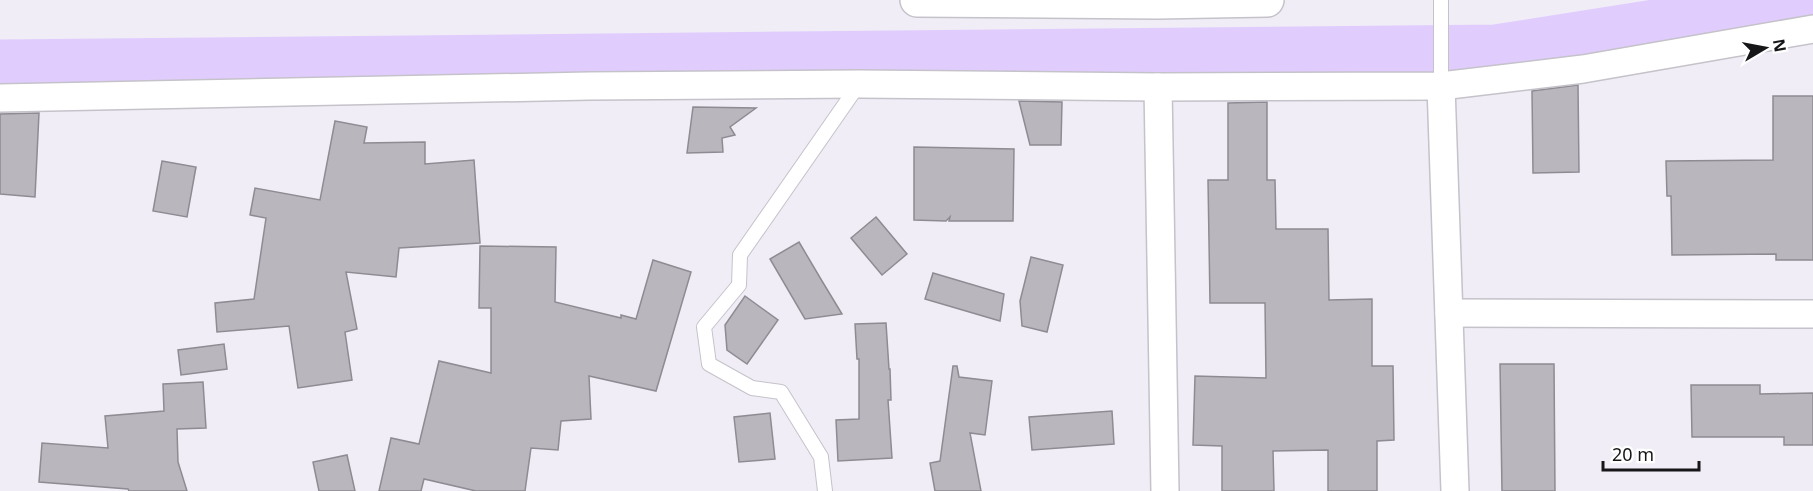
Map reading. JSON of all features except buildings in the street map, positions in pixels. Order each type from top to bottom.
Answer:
[{"type":"main road","points":[[917,0],[1267,0]]},
{"type":"street","points":[[0,98],[589,86],[859,84],[1158,87],[1583,69],[1813,29]]},
{"type":"street","points":[[1441,76],[1455,491]]},
{"type":"street","points":[[1158,87],[1164,491]]},
{"type":"street","points":[[1449,313],[1813,314]]},
{"type":"lane","points":[[1440,0],[1441,76]]},
{"type":"lane","points":[[825,491],[821,457],[781,392],[752,388],[709,364],[704,327],[739,285],[740,255],[859,84]]},
{"type":"waterway","points":[[0,68],[1496,53],[1813,3]]}]
